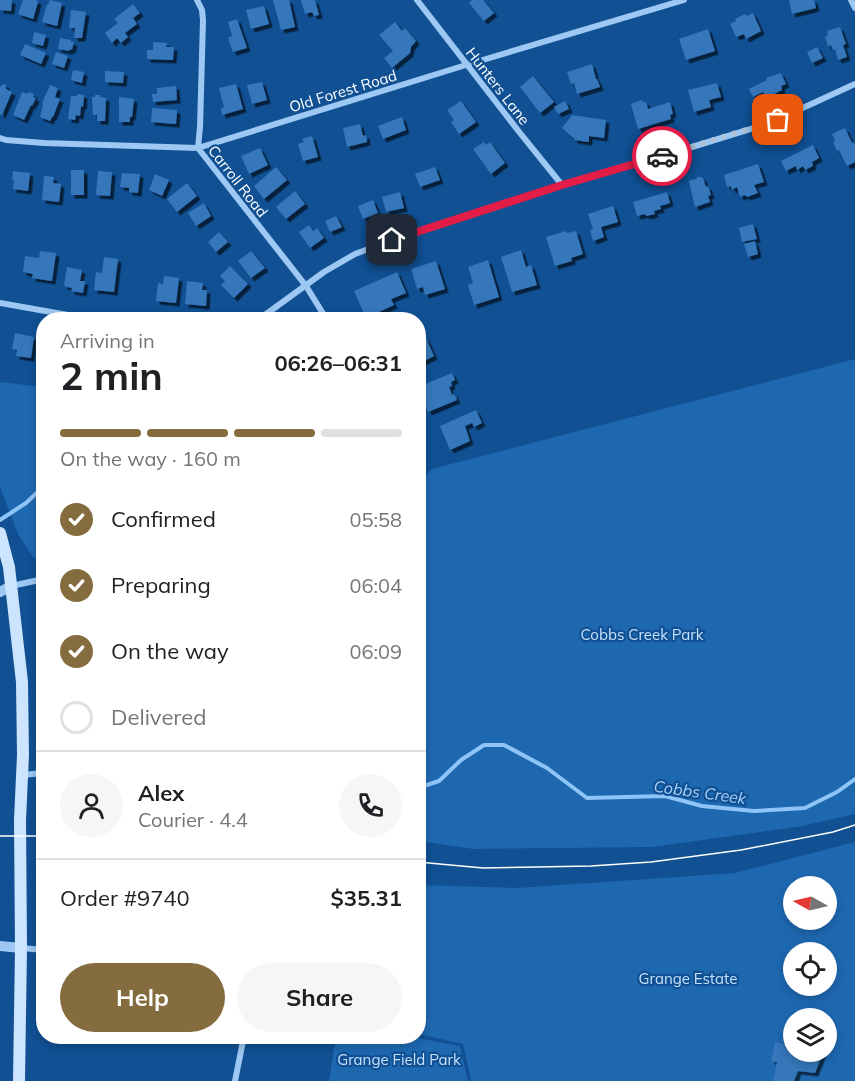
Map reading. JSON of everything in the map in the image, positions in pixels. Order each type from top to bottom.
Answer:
[{"type":"main road","points":[[0,533],[9,567],[6,589],[22,682],[19,1081]]},
{"type":"street","name":"Carroll Road","points":[[199,0],[203,20],[198,148],[306,286],[322,312]]},
{"type":"street","name":"Hunters Lane","points":[[417,0],[562,185]]},
{"type":"street","name":"Old Forest Road","points":[[0,138],[44,143],[198,148],[466,64],[684,0]]},
{"type":"street","points":[[851,0],[855,8]]},
{"type":"street","points":[[269,312],[324,272],[355,254],[382,243],[562,185],[770,123],[855,84]]},
{"type":"street","points":[[0,303],[51,312]]},
{"type":"street","points":[[6,589],[36,581]]},
{"type":"street","points":[[22,774],[36,773]]},
{"type":"street","points":[[0,946],[36,949]]},
{"type":"street","points":[[235,1081],[242,1044]]},
{"type":"green space","name":"Cobbs Creek Park","points":[[855,359],[855,814],[797,827],[652,847],[473,849],[426,842],[426,475],[432,469]]},
{"type":"green space","points":[[0,382],[36,386],[36,557],[33,557],[18,534],[0,487]]},
{"type":"green space","name":"Grange Estate","points":[[855,842],[855,1081],[471,1081],[463,1044],[426,1036],[426,885],[517,888],[735,873]]},
{"type":"green space","name":"Grange Field Park","points":[[426,1040],[460,1046],[468,1081],[329,1081],[335,1044],[426,1044]]},
{"type":"building","points":[[0,0],[12,0],[11,11],[0,10]]},
{"type":"building","points":[[23,0],[37,0],[33,19],[18,14]]},
{"type":"building","points":[[50,0],[62,3],[57,26],[42,22]]},
{"type":"building","points":[[273,0],[289,0],[295,27],[281,30]]},
{"type":"building","points":[[301,0],[315,0],[319,15],[314,16],[312,12],[305,14]]},
{"type":"building","points":[[472,0],[483,0],[494,13],[484,21],[469,3]]},
{"type":"building","points":[[789,0],[814,0],[816,8],[792,14]]},
{"type":"building","points":[[133,4],[140,13],[133,18],[137,24],[125,33],[128,37],[121,43],[117,38],[112,43],[105,33],[118,23],[114,19]]},
{"type":"building","points":[[264,6],[269,24],[251,29],[246,10]]},
{"type":"building","points":[[71,10],[86,12],[82,38],[74,38],[75,28],[69,28]]},
{"type":"building","points":[[753,13],[761,31],[746,39],[744,34],[736,37],[730,24],[745,14],[747,16]]},
{"type":"building","points":[[237,19],[247,48],[233,52],[228,38],[232,36],[228,22]]},
{"type":"building","points":[[395,22],[402,31],[405,28],[416,41],[410,53],[392,68],[384,58],[393,51],[379,35]]},
{"type":"building","points":[[840,27],[846,44],[843,45],[847,57],[838,60],[835,49],[833,50],[831,45],[828,46],[825,37],[828,36],[827,31]]},
{"type":"building","points":[[708,29],[715,51],[686,60],[679,39]]},
{"type":"building","points":[[34,32],[46,35],[43,46],[32,43]]},
{"type":"building","points":[[60,38],[74,42],[72,50],[58,49]]},
{"type":"building","points":[[153,42],[167,43],[166,47],[174,47],[173,60],[147,59],[147,50],[153,50]]},
{"type":"building","points":[[25,44],[46,53],[41,64],[20,55]]},
{"type":"building","points":[[817,47],[823,58],[812,63],[807,52]]},
{"type":"building","points":[[56,52],[68,56],[64,68],[52,64]]},
{"type":"building","points":[[592,64],[600,87],[577,94],[574,83],[571,84],[567,72]]},
{"type":"building","points":[[73,70],[84,72],[82,83],[71,80]]},
{"type":"building","points":[[105,71],[124,72],[123,83],[105,82]]},
{"type":"building","points":[[781,73],[786,84],[781,86],[782,90],[766,98],[763,92],[753,97],[749,89],[767,80],[766,78]]},
{"type":"building","points":[[533,76],[554,102],[540,113],[520,87]]},
{"type":"building","points":[[262,82],[267,100],[252,104],[247,85]]},
{"type":"building","points":[[717,83],[721,97],[709,100],[711,107],[694,112],[688,90]]},
{"type":"building","points":[[3,84],[12,92],[2,115],[0,114],[0,87]]},
{"type":"building","points":[[236,84],[243,109],[222,115],[221,108],[224,107],[219,88]]},
{"type":"building","points":[[50,85],[58,88],[55,97],[60,99],[50,121],[40,117],[42,103]]},
{"type":"building","points":[[176,86],[177,100],[153,102],[152,94],[157,94],[157,88]]},
{"type":"building","points":[[22,92],[34,94],[33,97],[36,98],[24,120],[13,115]]},
{"type":"building","points":[[77,94],[84,95],[80,116],[76,115],[75,120],[68,119],[71,96],[77,96]]},
{"type":"building","points":[[95,95],[106,98],[105,121],[97,121],[97,115],[93,115],[92,97]]},
{"type":"building","points":[[119,97],[134,99],[130,122],[119,122]]},
{"type":"building","points":[[642,100],[646,102],[648,109],[670,102],[673,114],[670,115],[671,119],[638,129],[631,104]]},
{"type":"building","points":[[461,101],[476,122],[459,134],[447,110]]},
{"type":"building","points":[[565,101],[569,109],[558,114],[554,107]]},
{"type":"building","points":[[152,108],[177,110],[176,124],[151,122]]},
{"type":"building","points":[[572,115],[606,120],[604,138],[589,136],[589,142],[574,140],[562,128]]},
{"type":"building","points":[[402,117],[406,130],[383,139],[378,126]]},
{"type":"building","points":[[360,124],[367,142],[347,147],[343,128]]},
{"type":"building","points":[[845,128],[855,145],[855,162],[847,166],[839,150],[837,151],[832,134]]},
{"type":"building","points":[[312,136],[318,157],[303,161],[298,144],[304,142],[302,139]]},
{"type":"building","points":[[484,142],[486,145],[490,142],[505,163],[491,174],[473,149]]},
{"type":"building","points":[[813,145],[819,158],[812,162],[813,166],[805,170],[803,166],[797,170],[796,166],[786,171],[781,161]]},
{"type":"building","points":[[260,148],[268,165],[249,174],[241,156]]},
{"type":"building","points":[[758,164],[764,182],[754,185],[758,193],[740,197],[737,187],[732,190],[731,186],[727,187],[724,175]]},
{"type":"building","points":[[276,167],[287,180],[264,199],[254,186]]},
{"type":"building","points":[[435,167],[440,180],[420,187],[415,174]]},
{"type":"building","points":[[71,170],[84,170],[84,195],[71,195]]},
{"type":"building","points":[[13,171],[30,173],[28,191],[13,189]]},
{"type":"building","points":[[98,171],[112,172],[110,196],[96,195]]},
{"type":"building","points":[[122,173],[140,174],[138,193],[129,192],[129,188],[120,187]]},
{"type":"building","points":[[155,174],[169,180],[162,196],[149,190]]},
{"type":"building","points":[[44,176],[54,177],[53,183],[61,184],[59,202],[42,200]]},
{"type":"building","points":[[697,177],[703,178],[711,195],[708,196],[710,202],[695,207],[689,182]]},
{"type":"building","points":[[187,183],[197,196],[177,212],[167,199]]},
{"type":"building","points":[[295,191],[305,204],[286,219],[276,207]]},
{"type":"building","points":[[400,192],[404,208],[386,212],[382,197]]},
{"type":"building","points":[[667,192],[670,203],[660,206],[661,209],[654,211],[655,214],[637,216],[633,202]]},
{"type":"building","points":[[373,200],[378,213],[363,219],[358,206]]},
{"type":"building","points":[[204,203],[211,216],[196,226],[188,213]]},
{"type":"building","points":[[613,206],[618,222],[601,227],[604,237],[593,241],[590,230],[593,229],[588,214]]},
{"type":"building","points":[[336,216],[342,227],[330,232],[325,221]]},
{"type":"building","points":[[753,224],[757,239],[742,242],[739,228]]},
{"type":"building","points":[[309,225],[313,231],[317,228],[324,238],[310,248],[299,232]]},
{"type":"building","points":[[566,231],[567,233],[576,231],[583,254],[571,258],[572,261],[555,266],[546,237]]},
{"type":"building","points":[[219,232],[228,242],[216,252],[208,242]]},
{"type":"building","points":[[755,241],[758,254],[748,257],[744,244]]},
{"type":"building","points":[[521,250],[526,267],[531,265],[537,285],[512,292],[501,257]]},
{"type":"building","points":[[40,251],[56,253],[52,281],[32,278],[33,274],[23,272],[25,256],[39,258]]},
{"type":"building","points":[[251,251],[265,268],[251,278],[238,261]]},
{"type":"building","points":[[104,257],[118,259],[114,292],[94,290],[96,272],[102,273]]},
{"type":"building","points":[[488,260],[499,297],[474,305],[468,285],[473,283],[468,267]]},
{"type":"building","points":[[436,261],[445,289],[425,295],[423,287],[417,289],[411,269]]},
{"type":"building","points":[[230,266],[248,284],[234,298],[221,285],[225,281],[220,276]]},
{"type":"building","points":[[67,267],[82,270],[80,281],[85,281],[83,293],[71,291],[72,288],[64,286]]},
{"type":"building","points":[[397,272],[406,293],[391,299],[394,305],[379,312],[363,312],[354,291]]},
{"type":"building","points":[[164,276],[179,278],[176,303],[156,301],[158,283],[163,284]]},
{"type":"building","points":[[187,281],[203,283],[202,290],[207,290],[206,306],[185,304]]},
{"type":"building","points":[[15,333],[34,337],[31,358],[16,356],[17,350],[12,349]]},
{"type":"building","points":[[426,338],[434,356],[426,360]]},
{"type":"building","points":[[452,373],[455,380],[449,387],[457,400],[428,412],[426,384]]},
{"type":"building","points":[[476,410],[482,423],[474,427],[472,423],[465,426],[470,441],[450,450],[440,426]]},
{"type":"building","points":[[775,1042],[783,1044],[783,1062],[819,1062],[815,1073],[798,1071],[794,1081],[773,1081],[777,1062],[771,1061]]},
{"type":"waterway","name":"Cobbs Creek","points":[[0,520],[36,494]]},
{"type":"waterway","name":"Cobbs Creek","points":[[426,785],[439,781],[461,760],[484,745],[504,745],[547,768],[587,798],[665,796],[702,806],[754,811],[805,808],[837,792],[855,779]]},
{"type":"tram line","points":[[426,863],[483,868],[591,866],[651,862],[741,850],[833,832],[855,825]]},
{"type":"tram line","points":[[0,836],[36,836]]},
{"type":"way so far","points":[[662,156],[778,120]]},
{"type":"route","points":[[392,240],[562,185],[662,156]]}]
